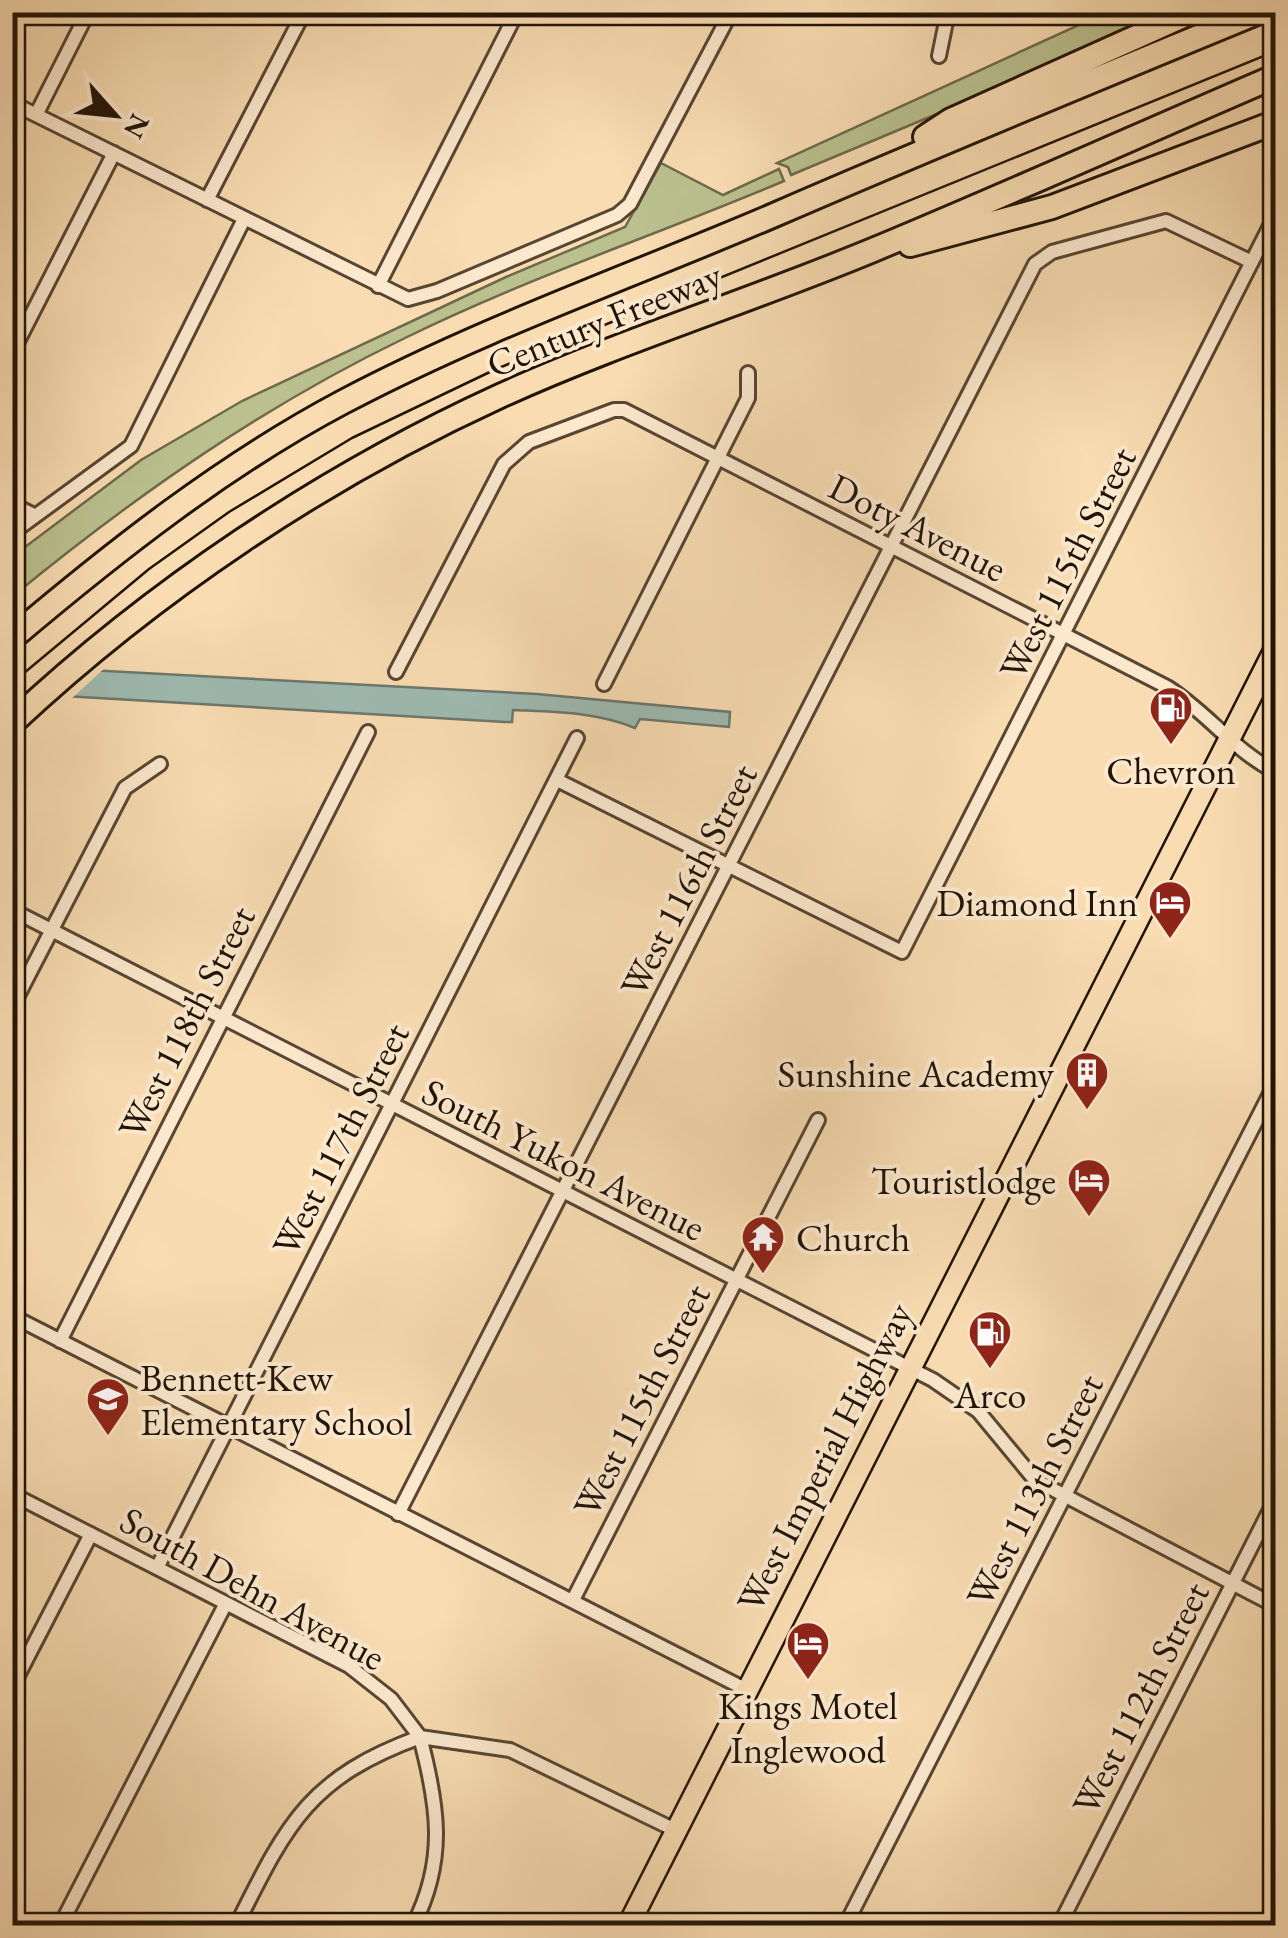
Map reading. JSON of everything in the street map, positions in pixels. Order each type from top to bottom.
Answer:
[{"type":"highway","points":[[880,166],[952,120],[1192,12]]},
{"type":"highway","name":"Century Freeway","points":[[13,638],[136,538],[222,476],[340,403],[474,338],[880,166],[1259,12]]},
{"type":"highway","name":"Century Freeway","points":[[12,723],[82,659],[282,515],[388,453],[501,396],[872,250],[1276,76]]},
{"type":"highway","points":[[872,250],[925,242],[1052,206],[1276,122]]},
{"type":"main road","name":"West Imperial Highway","points":[[628,1926],[1276,647]]},
{"type":"street","points":[[36,114],[88,12]]},
{"type":"street","points":[[207,200],[304,12]]},
{"type":"street","points":[[378,286],[517,12]]},
{"type":"street","points":[[12,103],[408,299],[437,292],[617,215],[640,191],[731,12]]},
{"type":"street","points":[[939,56],[948,12]]},
{"type":"street","points":[[12,354],[114,153]]},
{"type":"street","name":"West 115th Street","points":[[729,866],[902,952],[1271,224],[1276,197]]},
{"type":"street","points":[[12,533],[131,446],[244,219]]},
{"type":"street","name":"West 116th Street","points":[[398,1514],[1030,273],[1052,252],[1166,221],[1252,262]]},
{"type":"street","points":[[604,684],[748,398],[748,374]]},
{"type":"street","name":"Doty Avenue","points":[[396,672],[493,482],[514,454],[529,442],[614,410],[624,410],[1167,687],[1200,708],[1251,760],[1276,772]]},
{"type":"street","points":[[12,504],[34,515]]},
{"type":"street","name":"West 118th Street","points":[[60,1341],[368,732]]},
{"type":"street","name":"West 117th Street","points":[[157,1568],[577,738]]},
{"type":"street","points":[[12,1007],[124,788],[160,764]]},
{"type":"street","points":[[557,780],[729,866]]},
{"type":"street","name":"South Yukon Avenue","points":[[12,910],[909,1367],[956,1393],[978,1412],[1035,1480],[1276,1606]]},
{"type":"street","name":"West 113th Street","points":[[845,1926],[1276,1082]]},
{"type":"street","name":"West 115th Street","points":[[573,1600],[818,1120]]},
{"type":"street","points":[[12,1316],[745,1689]]},
{"type":"street","name":"South Dehn Avenue","points":[[12,1494],[349,1666],[391,1700],[420,1737]]},
{"type":"street","name":"West 112th Street","points":[[1058,1926],[1276,1498]]},
{"type":"street","points":[[12,1687],[91,1534]]},
{"type":"street","points":[[60,1926],[226,1603]]},
{"type":"street","points":[[236,1926],[284,1832],[306,1804],[359,1762],[420,1737],[510,1750],[675,1830]]},
{"type":"street","points":[[413,1926],[439,1848],[436,1796],[420,1737]]},
{"type":"green space","points":[[1105,13],[1158,13],[963,103],[791,175],[788,167],[777,163]]},
{"type":"green space","points":[[661,163],[723,195],[779,169],[784,181],[498,296],[352,365],[201,455],[13,596],[13,556],[141,460],[242,401],[506,277],[625,227]]},
{"type":"water","points":[[13,666],[537,694],[730,712],[729,727],[640,719],[635,728],[590,716],[544,711],[513,710],[512,722],[505,722],[13,693]]},
{"type":"pier","points":[[12,661],[107,666],[70,700],[12,698]]},
{"type":"tram line","points":[[12,683],[149,569],[229,512],[352,438],[494,370],[1276,51]]},
{"type":"place","name":"Chevron","points":[[1171,746]]},
{"type":"place","name":"Diamond Inn","points":[[1170,940]]},
{"type":"place","name":"Sunshine Academy","points":[[1087,1111]]},
{"type":"place","name":"Touristlodge","points":[[1089,1218]]},
{"type":"place","name":"Church","points":[[763,1275]]},
{"type":"place","name":"Arco","points":[[990,1370]]},
{"type":"place","name":"Bennett-Kew Elementary School","points":[[108,1437]]},
{"type":"place","name":"Kings Motel Inglewood","points":[[808,1681]]}]
